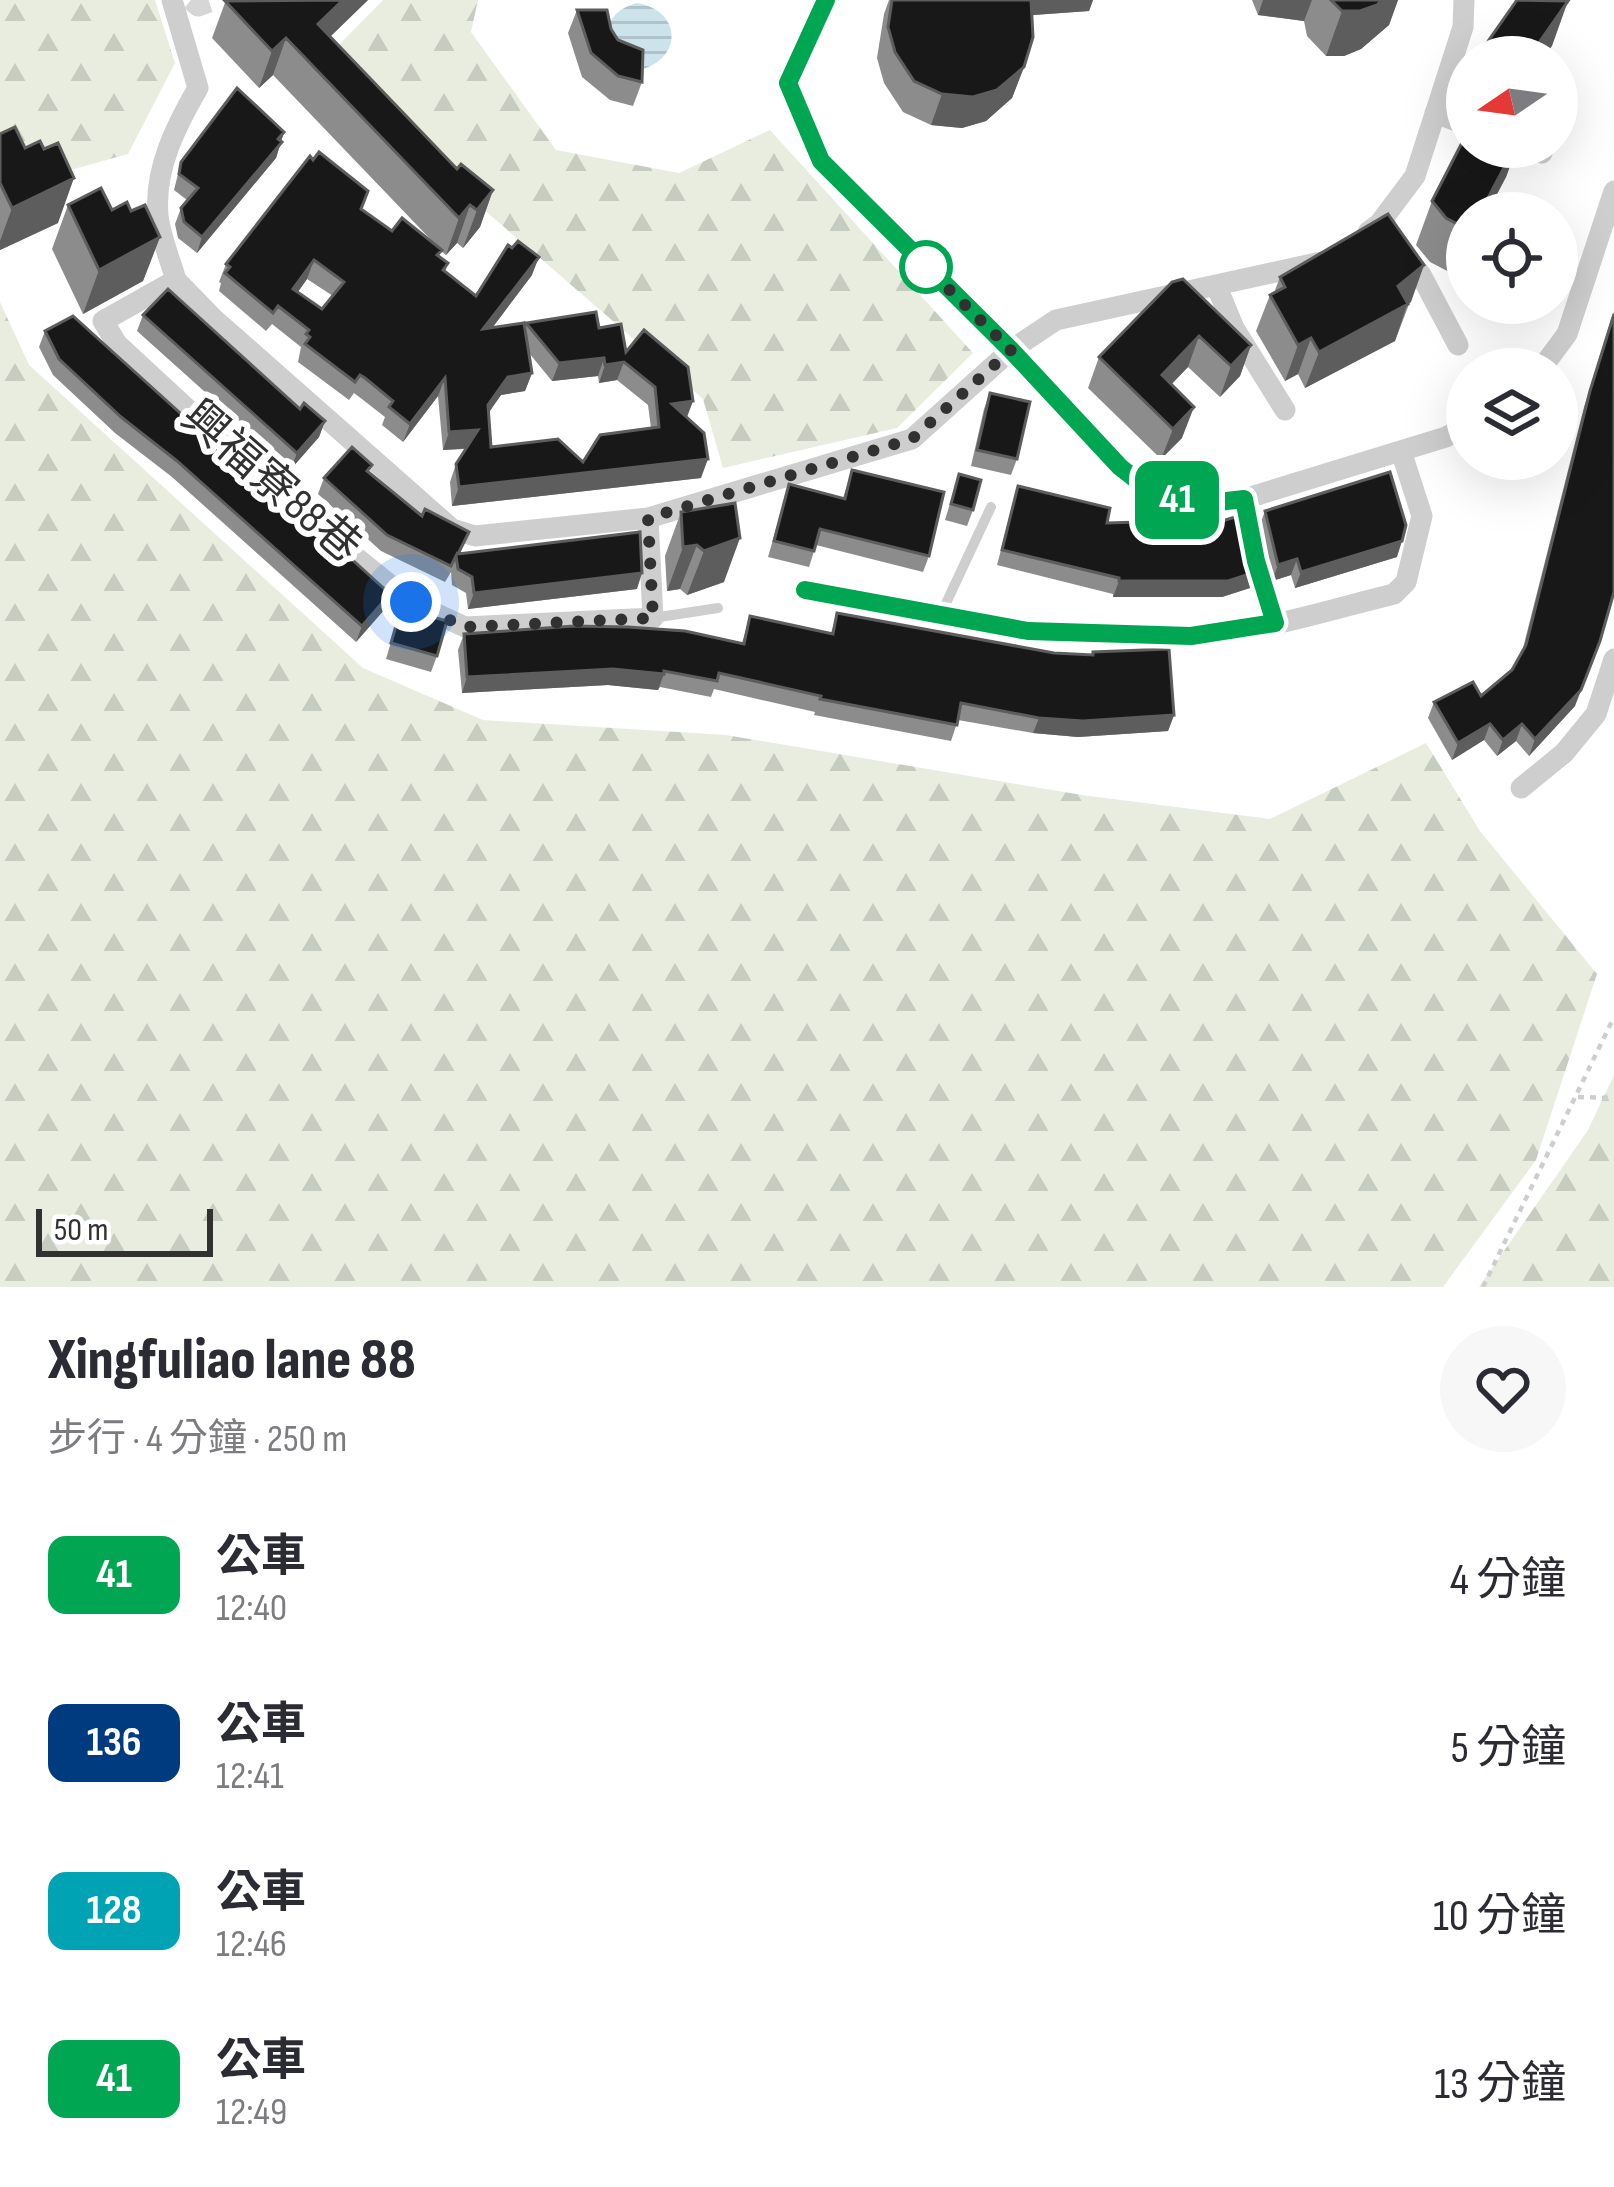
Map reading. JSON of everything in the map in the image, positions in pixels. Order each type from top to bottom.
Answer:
[{"type":"street","name":"興福寮88巷","points":[[172,0],[198,88],[178,123],[160,176],[158,217],[176,280],[452,529],[475,536],[648,518],[912,439],[1011,350],[1056,320],[1320,263],[1379,224],[1415,176],[1463,27],[1464,0]]},
{"type":"street","points":[[826,0],[788,83],[821,161],[1011,350],[1120,467],[1157,496],[1201,504],[1244,499],[1446,437]]},
{"type":"street","points":[[1435,113],[1446,117]]},
{"type":"street","points":[[1557,348],[1567,334],[1614,191]]},
{"type":"street","points":[[1379,224],[1421,274],[1458,345]]},
{"type":"street","name":"興福寮88巷","points":[[176,280],[103,321],[117,344],[290,503],[411,602],[465,627],[653,618]]},
{"type":"street","points":[[1217,287],[1234,328],[1285,410]]},
{"type":"street","points":[[805,590],[1028,631],[1191,636],[1275,623],[1394,594],[1406,582],[1422,516],[1401,451]]},
{"type":"street","points":[[648,518],[653,618]]},
{"type":"street","points":[[1521,788],[1564,753],[1596,714],[1614,659]]},
{"type":"lane","points":[[1244,499],[1275,623]]},
{"type":"lane","points":[[939,617],[991,506]]},
{"type":"lane","points":[[653,618],[718,608]]},
{"type":"path","points":[[1483,1287],[1614,1017]]},
{"type":"path","points":[[1575,1097],[1614,1098]]},
{"type":"green space","points":[[0,0],[155,0],[175,63],[128,154],[67,171],[0,169]]},
{"type":"green space","points":[[383,0],[478,0],[471,32],[556,150],[679,173],[770,130],[973,353],[897,428],[723,468],[703,399],[474,201],[327,57]]},
{"type":"green space","points":[[0,302],[29,365],[363,668],[483,720],[726,735],[1082,795],[1270,819],[1426,743],[1480,831],[1597,974],[1536,1160],[1443,1287],[0,1287]]},
{"type":"green space","points":[[1614,1075],[1614,1287],[1479,1287],[1588,1130]]},
{"type":"water","points":[[637,3],[662,15],[672,35],[664,55],[640,70],[605,31],[618,12]]},
{"type":"building","points":[[343,0],[318,24],[457,169],[461,164],[493,190],[477,210],[470,205],[459,218],[286,38],[272,51],[225,1]]},
{"type":"building","points":[[892,0],[1031,0],[1033,37],[1024,67],[997,90],[973,97],[942,94],[914,81],[895,52],[888,27]]},
{"type":"building","points":[[1331,0],[1382,0],[1360,11],[1342,11]]},
{"type":"building","points":[[1517,0],[1568,1],[1544,36],[1492,36]]},
{"type":"building","points":[[577,10],[607,10],[618,40],[643,50],[642,82],[618,76],[591,53]]},
{"type":"building","points":[[237,88],[284,132],[278,139],[282,142],[202,237],[184,222],[181,208],[198,188],[179,174],[181,162]]},
{"type":"building","points":[[15,127],[25,148],[40,141],[44,149],[58,143],[74,178],[12,208],[0,183],[0,134]]},
{"type":"building","points":[[319,152],[368,191],[361,209],[392,231],[402,218],[442,250],[437,255],[448,263],[443,270],[476,296],[508,245],[512,248],[518,241],[539,257],[483,329],[524,323],[532,373],[508,377],[488,405],[491,447],[558,439],[583,462],[600,435],[659,427],[655,387],[624,362],[605,365],[604,358],[559,363],[526,323],[596,312],[599,328],[621,324],[626,352],[644,330],[688,367],[693,401],[672,404],[704,433],[708,459],[459,487],[456,464],[478,430],[449,432],[445,378],[410,424],[389,407],[393,401],[365,378],[360,375],[355,382],[305,344],[309,330],[278,306],[273,313],[225,273],[230,267],[226,264],[310,156],[313,160]],"holes":[[[314,260],[344,282],[322,309],[293,289]]]},
{"type":"building","points":[[1449,168],[1504,168],[1491,192],[1446,192],[1446,218],[1432,201]]},
{"type":"building","points":[[101,188],[112,210],[127,202],[131,211],[145,205],[160,237],[99,270],[68,205]]},
{"type":"building","points":[[1388,214],[1424,265],[1398,286],[1408,304],[1319,352],[1311,338],[1298,345],[1270,295],[1285,287],[1280,277]]},
{"type":"building","points":[[1183,279],[1251,345],[1231,366],[1199,336],[1162,375],[1194,407],[1173,429],[1099,357],[1172,282]]},
{"type":"building","points":[[168,289],[300,409],[304,403],[325,421],[297,453],[143,315]]},
{"type":"building","points":[[1614,314],[1614,592],[1600,641],[1581,690],[1535,739],[1522,724],[1503,740],[1490,724],[1458,743],[1434,702],[1473,682],[1481,696],[1512,670],[1526,645],[1568,480],[1578,480],[1578,439]]},
{"type":"building","points":[[73,316],[286,509],[291,504],[390,594],[362,626],[59,359],[45,331]]},
{"type":"building","points":[[990,393],[1030,402],[1017,459],[977,450]]},
{"type":"building","points":[[352,447],[372,465],[367,471],[422,516],[425,509],[469,532],[458,554],[640,532],[642,573],[474,593],[472,577],[458,569],[456,556],[451,566],[387,535],[324,478]]},
{"type":"building","points":[[852,470],[944,492],[929,556],[820,529],[814,551],[774,541],[789,484],[845,499]]},
{"type":"building","points":[[1390,472],[1406,525],[1402,541],[1301,572],[1297,559],[1278,565],[1265,511]]},
{"type":"building","points":[[959,474],[981,480],[973,510],[951,504]]},
{"type":"building","points":[[1018,486],[1110,508],[1107,523],[1206,520],[1206,526],[1245,514],[1259,571],[1228,581],[1119,581],[1002,550]]},
{"type":"building","points":[[735,503],[740,538],[704,551],[697,545],[683,547],[681,512]]},
{"type":"building","points":[[401,608],[447,621],[437,656],[391,643]]},
{"type":"building","points":[[837,613],[1054,653],[1169,649],[1174,715],[1083,721],[961,703],[957,725],[820,699],[719,673],[717,681],[664,671],[613,669],[467,677],[464,634],[628,627],[685,631],[744,644],[750,616],[833,634]]},
{"type":"tunnel","points":[[191,0],[198,6],[215,0]]},
{"type":"bus line","name":"41","points":[[805,590],[1028,631],[1191,636],[1275,623],[1244,499],[1201,504],[1157,496],[1120,467],[1011,350],[821,161],[788,83],[826,0]]},
{"type":"route","points":[[411,602],[465,627],[653,618],[648,518],[912,439],[1011,350],[926,267]]}]
